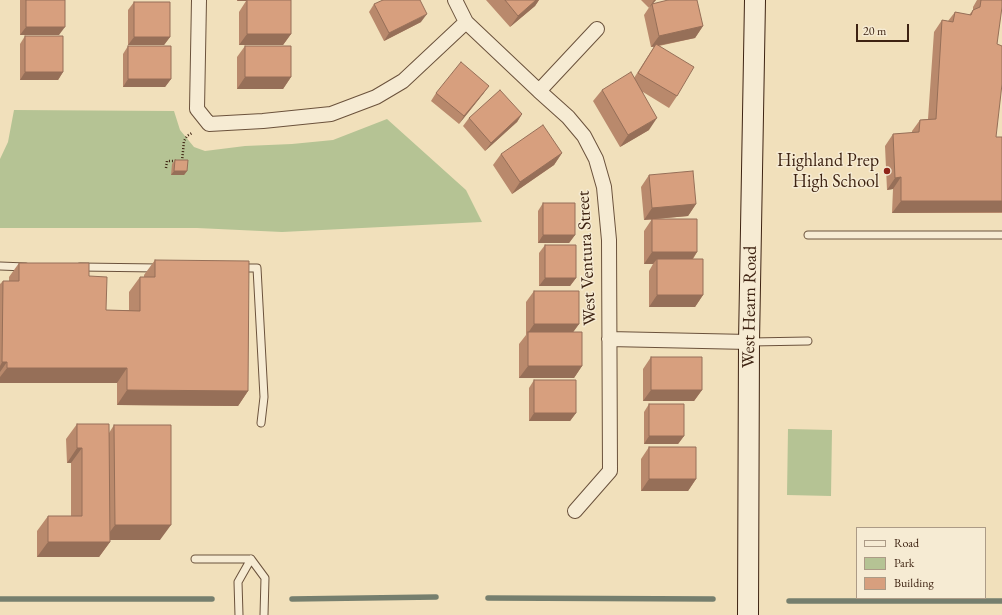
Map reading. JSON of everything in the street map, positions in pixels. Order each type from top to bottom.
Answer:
[{"type":"street","points":[[199,0],[197,109],[209,124],[263,121],[331,114],[376,98],[403,81],[466,22]]},
{"type":"street","name":"West Ventura Street","points":[[455,0],[466,22],[568,117],[584,136],[596,159],[604,187],[609,240],[610,471],[575,511]]},
{"type":"street","name":"West Hearn Road","points":[[748,615],[749,342],[755,0]]},
{"type":"street","points":[[539,91],[597,29]]},
{"type":"street","points":[[609,339],[749,342]]},
{"type":"lane","points":[[808,235],[1002,235]]},
{"type":"lane","points":[[0,266],[31,267]]},
{"type":"lane","points":[[70,267],[164,268]]},
{"type":"lane","points":[[234,268],[257,268],[264,397],[260,423]]},
{"type":"lane","points":[[749,342],[808,341]]},
{"type":"lane","points":[[194,559],[251,559]]},
{"type":"lane","points":[[238,615],[238,582],[251,559]]},
{"type":"lane","points":[[251,559],[265,578],[264,615]]},
{"type":"path","points":[[166,168],[167,161],[182,161],[184,141],[187,136],[192,133]]},
{"type":"green space","points":[[14,110],[174,111],[180,130],[194,147],[205,151],[245,146],[292,144],[333,140],[387,119],[466,190],[482,222],[282,232],[197,228],[0,228],[0,159],[8,142]]},
{"type":"green space","points":[[788,429],[832,430],[831,496],[787,495]]},
{"type":"building","points":[[26,0],[65,0],[65,27],[26,27]]},
{"type":"building","points":[[247,0],[291,0],[291,34],[247,34]]},
{"type":"building","points":[[383,0],[420,0],[427,14],[389,33],[374,4]]},
{"type":"building","points":[[505,0],[536,0],[518,16]]},
{"type":"building","points":[[668,0],[697,0],[703,26],[659,36],[652,4]]},
{"type":"building","points":[[981,0],[1002,0],[997,44],[1002,46],[1002,84],[996,137],[1002,137],[1002,201],[901,201],[901,177],[895,178],[893,134],[919,132],[920,120],[936,119],[942,20],[953,22],[955,12],[971,15],[973,10],[980,7]]},
{"type":"building","points":[[134,2],[170,2],[170,37],[134,37]]},
{"type":"building","points":[[25,36],[63,36],[63,72],[25,72]]},
{"type":"building","points":[[656,44],[694,67],[677,96],[638,73]]},
{"type":"building","points":[[128,46],[171,46],[171,79],[128,79]]},
{"type":"building","points":[[245,46],[291,46],[291,77],[245,77]]},
{"type":"building","points":[[461,62],[489,86],[464,116],[436,93]]},
{"type":"building","points":[[631,72],[657,118],[628,135],[602,90]]},
{"type":"building","points":[[500,90],[522,114],[491,143],[469,118]]},
{"type":"building","points":[[543,125],[562,153],[520,182],[501,154]]},
{"type":"building","points":[[175,160],[188,160],[187,171],[174,171]]},
{"type":"building","points":[[693,171],[696,204],[652,208],[649,175]]},
{"type":"building","points":[[543,203],[575,203],[575,235],[543,235]]},
{"type":"building","points":[[652,219],[697,219],[697,252],[652,252]]},
{"type":"building","points":[[545,245],[576,245],[576,278],[545,278]]},
{"type":"building","points":[[657,259],[703,259],[703,295],[657,295]]},
{"type":"building","points":[[155,260],[249,261],[248,391],[127,390],[127,368],[7,368],[7,362],[2,362],[3,281],[19,281],[19,263],[89,263],[89,276],[107,277],[106,310],[140,311],[140,277],[155,277]]},
{"type":"building","points":[[534,291],[579,291],[579,324],[534,324]]},
{"type":"building","points":[[528,332],[582,332],[582,366],[528,366]]},
{"type":"building","points":[[651,357],[702,357],[702,390],[651,390]]},
{"type":"building","points":[[534,380],[576,380],[576,413],[534,413]]},
{"type":"building","points":[[649,404],[684,404],[684,436],[649,436]]},
{"type":"building","points":[[77,424],[109,424],[110,542],[48,542],[48,516],[82,516],[82,448],[77,448]]},
{"type":"building","points":[[114,425],[171,425],[171,525],[115,525]]},
{"type":"building","points":[[649,447],[696,447],[696,479],[649,479]]},
{"type":"waterway","points":[[292,599],[436,597]]},
{"type":"waterway","points":[[488,598],[713,599]]},
{"type":"waterway","points":[[0,599],[212,599]]},
{"type":"waterway","points":[[789,601],[1002,601]]},
{"type":"place","name":"Highland Prep High School","points":[[887,171]]}]
